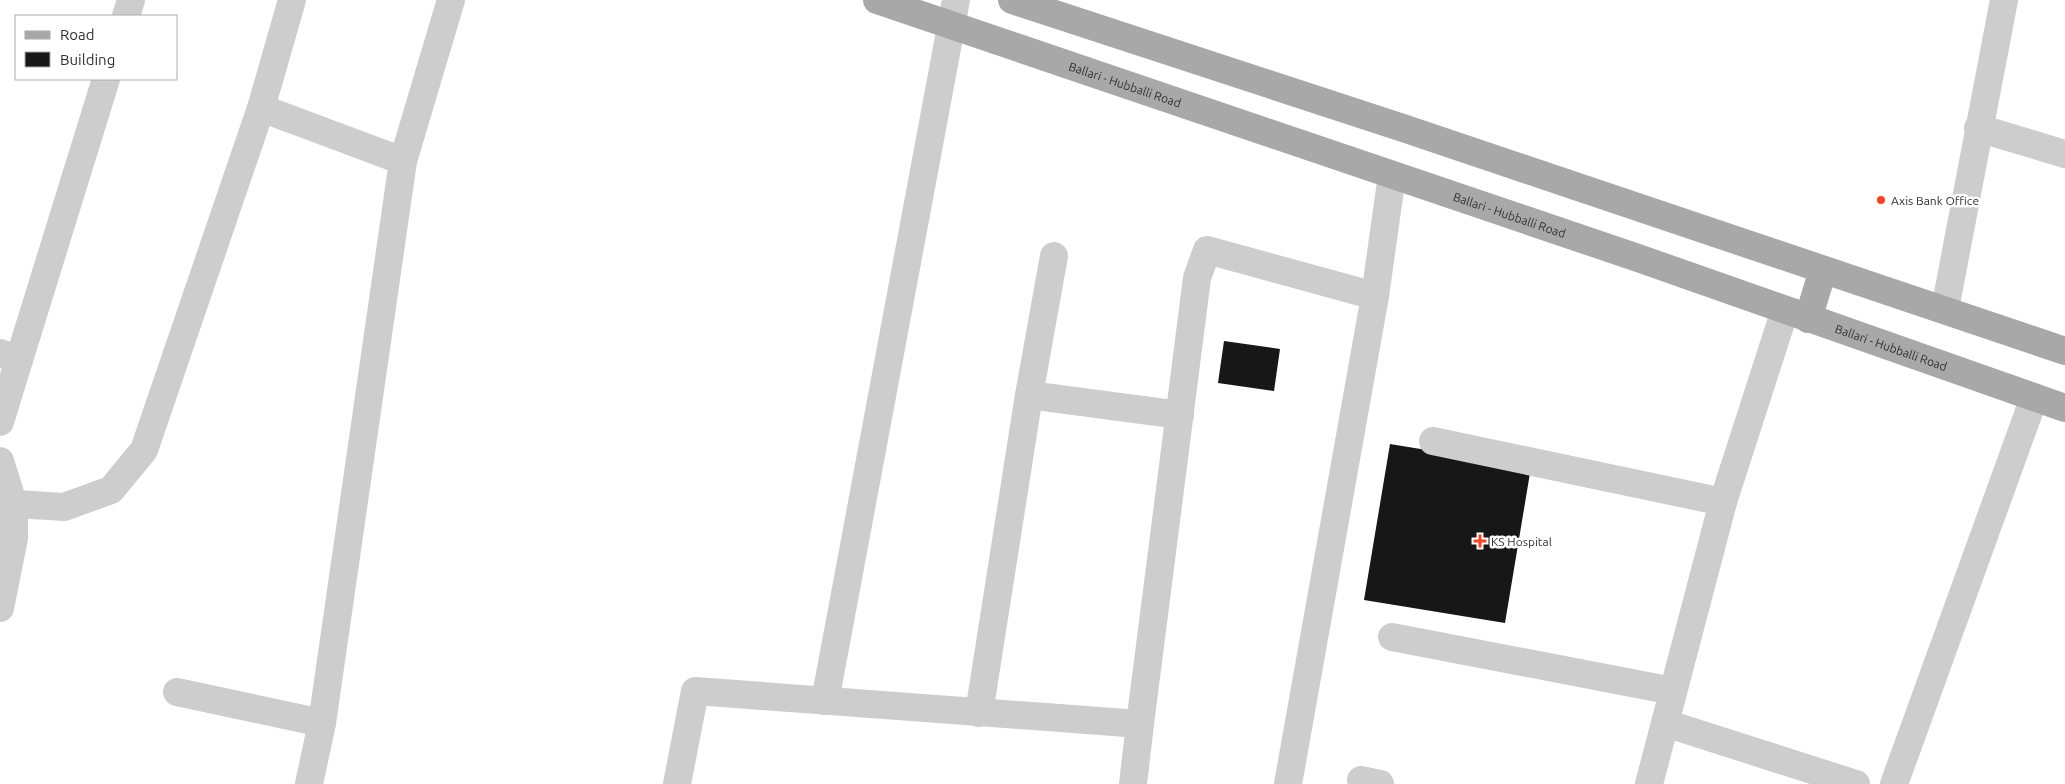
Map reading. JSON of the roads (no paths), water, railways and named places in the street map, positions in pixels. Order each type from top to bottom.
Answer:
[{"type":"main road","name":"Ballari - Hubballi Road","points":[[877,0],[954,13],[1392,175],[2065,408]]},
{"type":"main road","points":[[1012,0],[1406,129],[2065,351]]},
{"type":"main road","points":[[1796,314],[1823,270]]},
{"type":"street","points":[[126,15],[131,0]]},
{"type":"street","points":[[7,505],[64,507],[111,490],[144,450],[262,108],[292,0]]},
{"type":"street","points":[[309,784],[322,723],[403,161],[451,0]]},
{"type":"street","points":[[1946,310],[1978,128],[2004,0]]},
{"type":"street","points":[[825,701],[954,13]]},
{"type":"street","points":[[0,422],[9,356],[106,80]]},
{"type":"street","points":[[262,108],[403,161]]},
{"type":"street","points":[[1978,128],[2065,154]]},
{"type":"street","points":[[1288,784],[1374,296],[1392,175]]},
{"type":"street","points":[[1133,784],[1197,278],[1207,250],[1374,296]]},
{"type":"street","points":[[979,713],[1029,395],[1054,256]]},
{"type":"street","points":[[1649,784],[1722,502],[1796,314]]},
{"type":"street","points":[[1029,395],[1180,415]]},
{"type":"street","points":[[1894,784],[2034,398]]},
{"type":"street","points":[[1433,441],[1722,502]]},
{"type":"street","points":[[0,461],[14,538],[0,608]]},
{"type":"street","points":[[1392,637],[1673,691]]},
{"type":"street","points":[[177,692],[322,723]]},
{"type":"street","points":[[677,784],[695,692],[1140,724]]},
{"type":"street","points":[[1665,723],[1856,784]]},
{"type":"place","name":"Axis Bank Office","points":[[1881,200]]},
{"type":"place","name":"KS Hospital","points":[[1480,541]]}]
